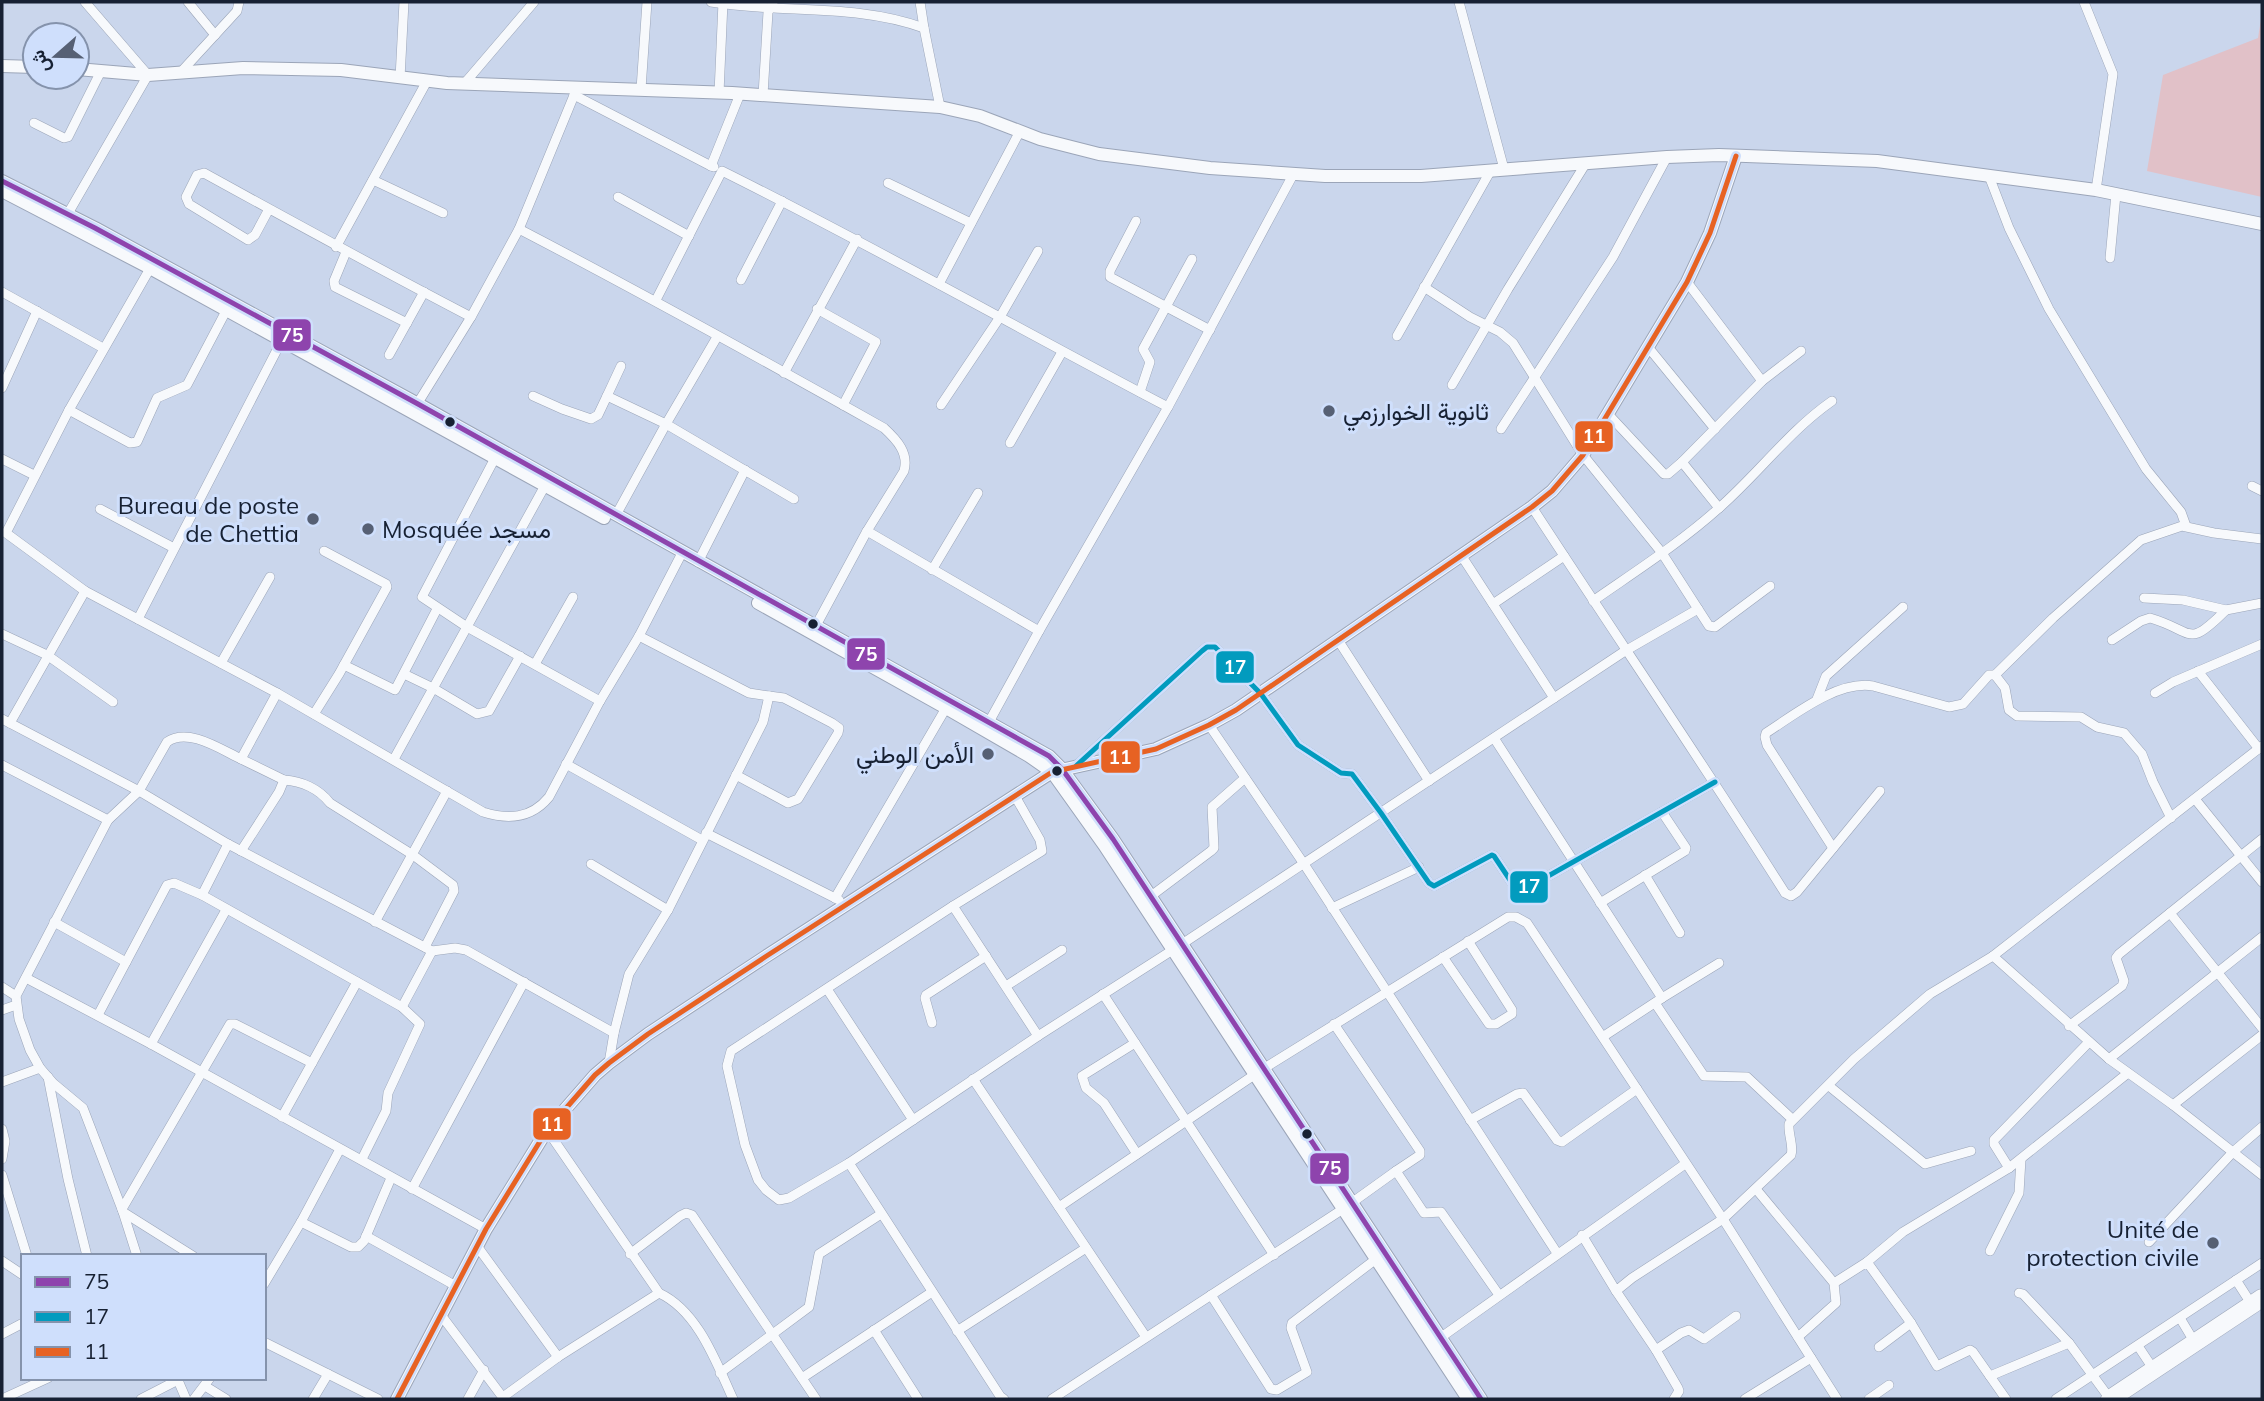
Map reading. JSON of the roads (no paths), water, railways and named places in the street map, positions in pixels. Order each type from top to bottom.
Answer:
[{"type":"highway","points":[[2110,1399],[2257,1302]]},
{"type":"main road","points":[[2,66],[21,67]]},
{"type":"main road","points":[[91,70],[148,75],[255,68],[341,70],[427,81],[575,92],[641,89],[940,107],[980,116],[1040,139],[1099,154],[1210,168],[1353,177],[1421,176],[1667,157],[1736,156],[1877,161],[2096,190],[2262,224]]},
{"type":"main road","points":[[397,1399],[486,1229],[547,1130],[595,1075],[610,1063],[841,902],[1057,771],[1156,749],[1209,725],[1261,694],[1552,491],[1583,455],[1687,282],[1710,233],[1736,156]]},
{"type":"main road","points":[[2,181],[65,219]]},
{"type":"main road","points":[[2,191],[65,219],[153,264],[680,557],[1049,756],[1104,845],[1178,947],[1347,1206],[1480,1399]]},
{"type":"main road","points":[[153,264],[226,312],[415,409],[495,458],[616,515],[680,557],[698,562],[1057,771],[1114,839],[1151,896],[1178,947]]},
{"type":"main road","points":[[1380,1255],[1468,1399]]},
{"type":"street","points":[[65,219],[148,75],[85,2]]},
{"type":"street","points":[[188,2],[215,35]]},
{"type":"street","points":[[180,73],[237,12],[239,2]]},
{"type":"street","points":[[400,78],[404,2]]},
{"type":"street","points":[[464,84],[534,2]]},
{"type":"street","points":[[641,89],[647,2]]},
{"type":"street","points":[[711,2],[866,13],[923,28]]},
{"type":"street","points":[[920,2],[940,107]]},
{"type":"street","points":[[1396,336],[1497,170],[1458,2]]},
{"type":"street","points":[[2084,2],[2113,74],[2096,190]]},
{"type":"street","points":[[719,93],[723,3]]},
{"type":"street","points":[[763,95],[772,5]]},
{"type":"street","points":[[34,123],[64,138],[68,137],[101,71]]},
{"type":"street","points":[[336,247],[427,81]]},
{"type":"street","points":[[415,409],[471,317],[519,229],[575,92],[711,166],[857,239],[1168,407]]},
{"type":"street","points":[[711,166],[740,94]]},
{"type":"street","points":[[939,284],[1020,131]]},
{"type":"street","points":[[1500,429],[1613,257],[1667,157]]},
{"type":"street","points":[[1452,385],[1586,163]]},
{"type":"street","points":[[656,300],[722,171]]},
{"type":"street","points":[[269,209],[255,235],[248,240],[189,204],[186,197],[197,176],[204,173],[269,209],[336,247],[471,317]]},
{"type":"street","points":[[989,722],[1168,407],[1294,173]]},
{"type":"street","points":[[1989,176],[2009,228],[2052,316],[2146,469],[2181,512],[2186,526]]},
{"type":"street","points":[[373,180],[443,213]]},
{"type":"street","points":[[888,183],[971,223]]},
{"type":"street","points":[[2110,258],[2116,194]]},
{"type":"street","points":[[618,197],[689,236]]},
{"type":"street","points":[[741,280],[782,201]]},
{"type":"street","points":[[1136,221],[1109,275],[1112,280],[1210,330]]},
{"type":"street","points":[[519,229],[656,300],[717,337],[884,428],[895,438],[904,453],[904,471],[866,531],[814,629]]},
{"type":"street","points":[[784,373],[857,239]]},
{"type":"street","points":[[941,405],[1000,317],[1038,251]]},
{"type":"street","points":[[346,252],[334,281],[335,287],[407,323]]},
{"type":"street","points":[[1140,392],[1150,362],[1143,349],[1192,259]]},
{"type":"street","points":[[153,264],[69,410],[4,537],[85,590],[277,693],[483,812],[499,817],[516,817],[541,806],[548,797],[639,636],[680,557]]},
{"type":"street","points":[[1687,282],[1762,381]]},
{"type":"street","points":[[1424,287],[1508,338],[1583,455],[1662,553],[1709,626],[1715,627],[1770,586]]},
{"type":"street","points":[[2,292],[103,348]]},
{"type":"street","points":[[389,355],[424,292]]},
{"type":"street","points":[[817,309],[876,342],[843,405]]},
{"type":"street","points":[[2,388],[37,311]]},
{"type":"street","points":[[69,410],[130,443],[135,443],[157,398],[187,385],[226,312]]},
{"type":"street","points":[[616,515],[717,337]]},
{"type":"street","points":[[138,619],[281,341]]},
{"type":"street","points":[[1648,347],[1715,429]]},
{"type":"street","points":[[1608,414],[1664,474],[1668,474],[1762,381],[1801,351]]},
{"type":"street","points":[[1010,443],[1062,352]]},
{"type":"street","points":[[533,396],[592,419],[598,415],[621,366]]},
{"type":"street","points":[[607,396],[666,424],[794,499]]},
{"type":"street","points":[[1593,601],[1662,553],[1719,508],[1811,415],[1832,401]]},
{"type":"street","points":[[2,458],[34,475]]},
{"type":"street","points":[[495,458],[422,597],[467,627],[600,701]]},
{"type":"street","points":[[1682,462],[1719,508]]},
{"type":"street","points":[[698,562],[745,470]]},
{"type":"street","points":[[394,759],[547,481]]},
{"type":"street","points":[[2252,486],[2262,491]]},
{"type":"street","points":[[932,570],[978,493]]},
{"type":"street","points":[[1532,507],[1788,895],[1797,892],[1881,791]]},
{"type":"street","points":[[100,509],[174,548]]},
{"type":"street","points":[[1833,848],[1765,741],[1766,733],[1817,699],[1867,685],[1949,707],[1963,704],[1987,678],[1995,675],[2053,618],[2141,540],[2175,527],[2186,526],[2214,533],[2262,538]]},
{"type":"street","points":[[866,531],[1039,631]]},
{"type":"street","points":[[314,714],[387,586],[324,551]]},
{"type":"street","points":[[1461,555],[1554,698]]},
{"type":"street","points":[[1493,604],[1564,556]]},
{"type":"street","points":[[221,663],[270,577]]},
{"type":"street","points":[[85,590],[6,721],[139,791],[228,844],[375,922],[429,949],[466,950],[614,1034]]},
{"type":"street","points":[[535,664],[573,597]]},
{"type":"street","points":[[2144,598],[2183,600],[2226,610],[2262,603]]},
{"type":"street","points":[[1817,699],[1826,676],[1903,607]]},
{"type":"street","points":[[344,665],[393,690],[396,689],[437,608]]},
{"type":"street","points":[[1015,796],[1040,840],[1042,851],[731,1051],[727,1066],[745,1146],[758,1180],[774,1198],[789,1198],[849,1163],[1625,651],[1698,608]]},
{"type":"street","points":[[2112,640],[2150,618],[2186,634],[2197,634],[2206,630],[2226,610]]},
{"type":"street","points":[[2,634],[47,655],[113,702]]},
{"type":"street","points":[[639,636],[750,693],[784,698],[836,726],[838,733],[798,799],[792,803],[736,775]]},
{"type":"street","points":[[1338,640],[1429,781]]},
{"type":"street","points":[[2155,693],[2173,682],[2262,644]]},
{"type":"street","points":[[1076,766],[1207,648],[1216,647],[1261,694],[1298,745],[1341,773],[1352,774],[1429,883],[1434,886],[1494,856],[1520,892],[1715,782]]},
{"type":"street","points":[[404,674],[477,715],[484,714],[489,711],[520,656]]},
{"type":"street","points":[[1616,1291],[1723,1220],[1756,1189],[1791,1155],[1789,1128],[1792,1119],[1854,1059],[1930,994],[1993,956],[2261,748],[2198,671]]},
{"type":"street","points":[[1995,675],[2005,688],[2010,710],[2017,716],[2081,717],[2097,727],[2124,733],[2142,754],[2171,818]]},
{"type":"street","points":[[241,759],[277,693]]},
{"type":"street","points":[[610,1063],[614,1034],[629,974],[668,910],[763,723],[769,696]]},
{"type":"street","points":[[566,764],[704,837],[841,902],[946,708]]},
{"type":"street","points":[[1209,725],[1304,864],[1557,1253]]},
{"type":"street","points":[[2,1010],[16,1001],[108,820],[139,791],[167,742],[174,738],[191,737],[284,780],[297,780],[323,794],[330,803],[412,855],[455,887],[402,1007]]},
{"type":"street","points":[[1494,738],[1600,903],[1704,1076],[1747,1077],[1792,1119]]},
{"type":"street","points":[[2,765],[108,820]]},
{"type":"street","points":[[1151,896],[1214,848],[1212,807],[1245,778]]},
{"type":"street","points":[[241,850],[284,780]]},
{"type":"street","points":[[375,922],[447,791]]},
{"type":"street","points":[[2195,799],[2262,882]]},
{"type":"street","points":[[1600,903],[1685,851],[1686,848],[1662,812]]},
{"type":"street","points":[[2069,1026],[2122,986],[2124,981],[2117,956],[2262,839]]},
{"type":"street","points":[[202,895],[228,844]]},
{"type":"street","points":[[591,864],[668,910]]},
{"type":"street","points":[[1332,908],[1419,867]]},
{"type":"street","points":[[1645,875],[1680,933]]},
{"type":"street","points":[[98,1015],[169,883],[202,895],[402,1007],[418,1020],[420,1028],[388,1093],[387,1111],[362,1159]]},
{"type":"street","points":[[953,906],[1038,1036]]},
{"type":"street","points":[[151,1044],[226,910]]},
{"type":"street","points":[[2170,913],[2262,1028]]},
{"type":"street","points":[[1059,1208],[1259,1072],[1385,992],[1508,917],[1521,919],[1527,923],[1604,1036],[1837,1399]]},
{"type":"street","points":[[54,922],[126,962]]},
{"type":"street","points":[[2109,1059],[2262,937]]},
{"type":"street","points":[[1443,957],[1489,1024],[1496,1024],[1512,1014],[1512,1010],[1468,942]]},
{"type":"street","points":[[1006,986],[1062,950]]},
{"type":"street","points":[[932,1023],[926,995],[986,956]]},
{"type":"street","points":[[1993,956],[2109,1059],[2174,1105],[2262,1175]]},
{"type":"street","points":[[1604,1036],[1720,963]]},
{"type":"street","points":[[26,978],[486,1229]]},
{"type":"street","points":[[282,1117],[357,982]]},
{"type":"street","points":[[412,1189],[524,982]]},
{"type":"street","points":[[2,987],[16,1001],[30,1050],[40,1068],[83,1108],[136,1254]]},
{"type":"street","points":[[827,989],[913,1120]]},
{"type":"street","points":[[1103,994],[1274,1255]]},
{"type":"street","points":[[122,1211],[231,1024],[312,1063]]},
{"type":"street","points":[[1052,1399],[1274,1255],[1420,1155],[1420,1151],[1334,1024]]},
{"type":"street","points":[[2174,1105],[2262,1035]]},
{"type":"street","points":[[2009,1168],[1994,1140],[2090,1042]]},
{"type":"street","points":[[1135,1043],[1082,1076],[1086,1088],[1104,1103],[1137,1154]]},
{"type":"street","points":[[2,1082],[40,1068]]},
{"type":"street","points":[[1834,1283],[1867,1262],[1911,1227],[2009,1168],[2128,1073]]},
{"type":"street","points":[[48,1077],[68,1179],[87,1254]]},
{"type":"street","points":[[973,1079],[1146,1337]]},
{"type":"street","points":[[1829,1086],[1925,1164],[1971,1151]]},
{"type":"street","points":[[1470,1121],[1523,1093],[1557,1140],[1562,1142],[1637,1089]]},
{"type":"street","points":[[2149,1242],[2233,1152],[2262,1127]]},
{"type":"street","points":[[2,1129],[5,1141],[2,1159]]},
{"type":"street","points":[[547,1130],[659,1293],[670,1298],[692,1322],[733,1399]]},
{"type":"street","points":[[266,1281],[340,1149]]},
{"type":"street","points":[[1990,1251],[2019,1193],[2021,1159]]},
{"type":"street","points":[[849,1163],[1004,1399]]},
{"type":"street","points":[[1440,1338],[1685,1164]]},
{"type":"street","points":[[1396,1171],[1424,1213],[1441,1212],[1499,1295]]},
{"type":"street","points":[[2,1175],[26,1254]]},
{"type":"street","points":[[301,1222],[355,1248],[362,1244],[391,1178]]},
{"type":"street","points":[[1756,1189],[1834,1283],[1836,1303],[1798,1337]]},
{"type":"street","points":[[122,1211],[190,1254]]},
{"type":"street","points":[[630,1254],[680,1216],[686,1213],[692,1215],[816,1399]]},
{"type":"street","points":[[720,1373],[811,1305],[819,1254],[881,1214]]},
{"type":"street","points":[[1582,1235],[1656,1350],[1679,1391],[1674,1399]]},
{"type":"street","points":[[366,1236],[456,1286]]},
{"type":"street","points":[[477,1246],[558,1357]]},
{"type":"street","points":[[957,1331],[1086,1248]]},
{"type":"street","points":[[1211,1295],[1274,1391],[1280,1390],[1307,1372],[1291,1328],[1292,1323],[1380,1255]]},
{"type":"street","points":[[2,1261],[21,1274]]},
{"type":"street","points":[[1867,1262],[1912,1323],[1937,1366],[1970,1350],[2006,1399]]},
{"type":"street","points":[[2056,1399],[2262,1263]]},
{"type":"street","points":[[2236,1280],[2257,1302]]},
{"type":"street","points":[[802,1378],[932,1292]]},
{"type":"street","points":[[441,1315],[503,1398],[558,1357],[659,1293]]},
{"type":"street","points":[[2019,1293],[2023,1294],[2069,1343],[2110,1399]]},
{"type":"street","points":[[1656,1350],[1689,1330],[1704,1339],[1736,1316]]},
{"type":"street","points":[[2180,1318],[2196,1343]]},
{"type":"street","points":[[2,1334],[21,1323]]},
{"type":"street","points":[[1879,1347],[1912,1323]]},
{"type":"street","points":[[874,1330],[918,1399]]},
{"type":"street","points":[[266,1343],[378,1399]]},
{"type":"street","points":[[1990,1376],[2069,1343]]},
{"type":"street","points":[[2138,1346],[2154,1370]]},
{"type":"street","points":[[1745,1399],[1811,1358]]},
{"type":"street","points":[[468,1399],[484,1370]]},
{"type":"street","points":[[313,1399],[328,1374]]},
{"type":"street","points":[[2,1399],[44,1380]]},
{"type":"street","points":[[141,1399],[176,1380],[186,1399]]},
{"type":"street","points":[[194,1399],[208,1382],[226,1399]]},
{"type":"street","points":[[1869,1399],[1889,1385]]},
{"type":"place","name":"ثانوية الخوارزمي","points":[[1329,411]]},
{"type":"place","name":"Bureau de poste de Chettia","points":[[313,519]]},
{"type":"place","name":"Mosquée مسجد","points":[[368,529]]},
{"type":"place","name":"الأمن الوطني","points":[[988,754]]},
{"type":"place","name":"Unité de protection civile","points":[[2213,1243]]}]
